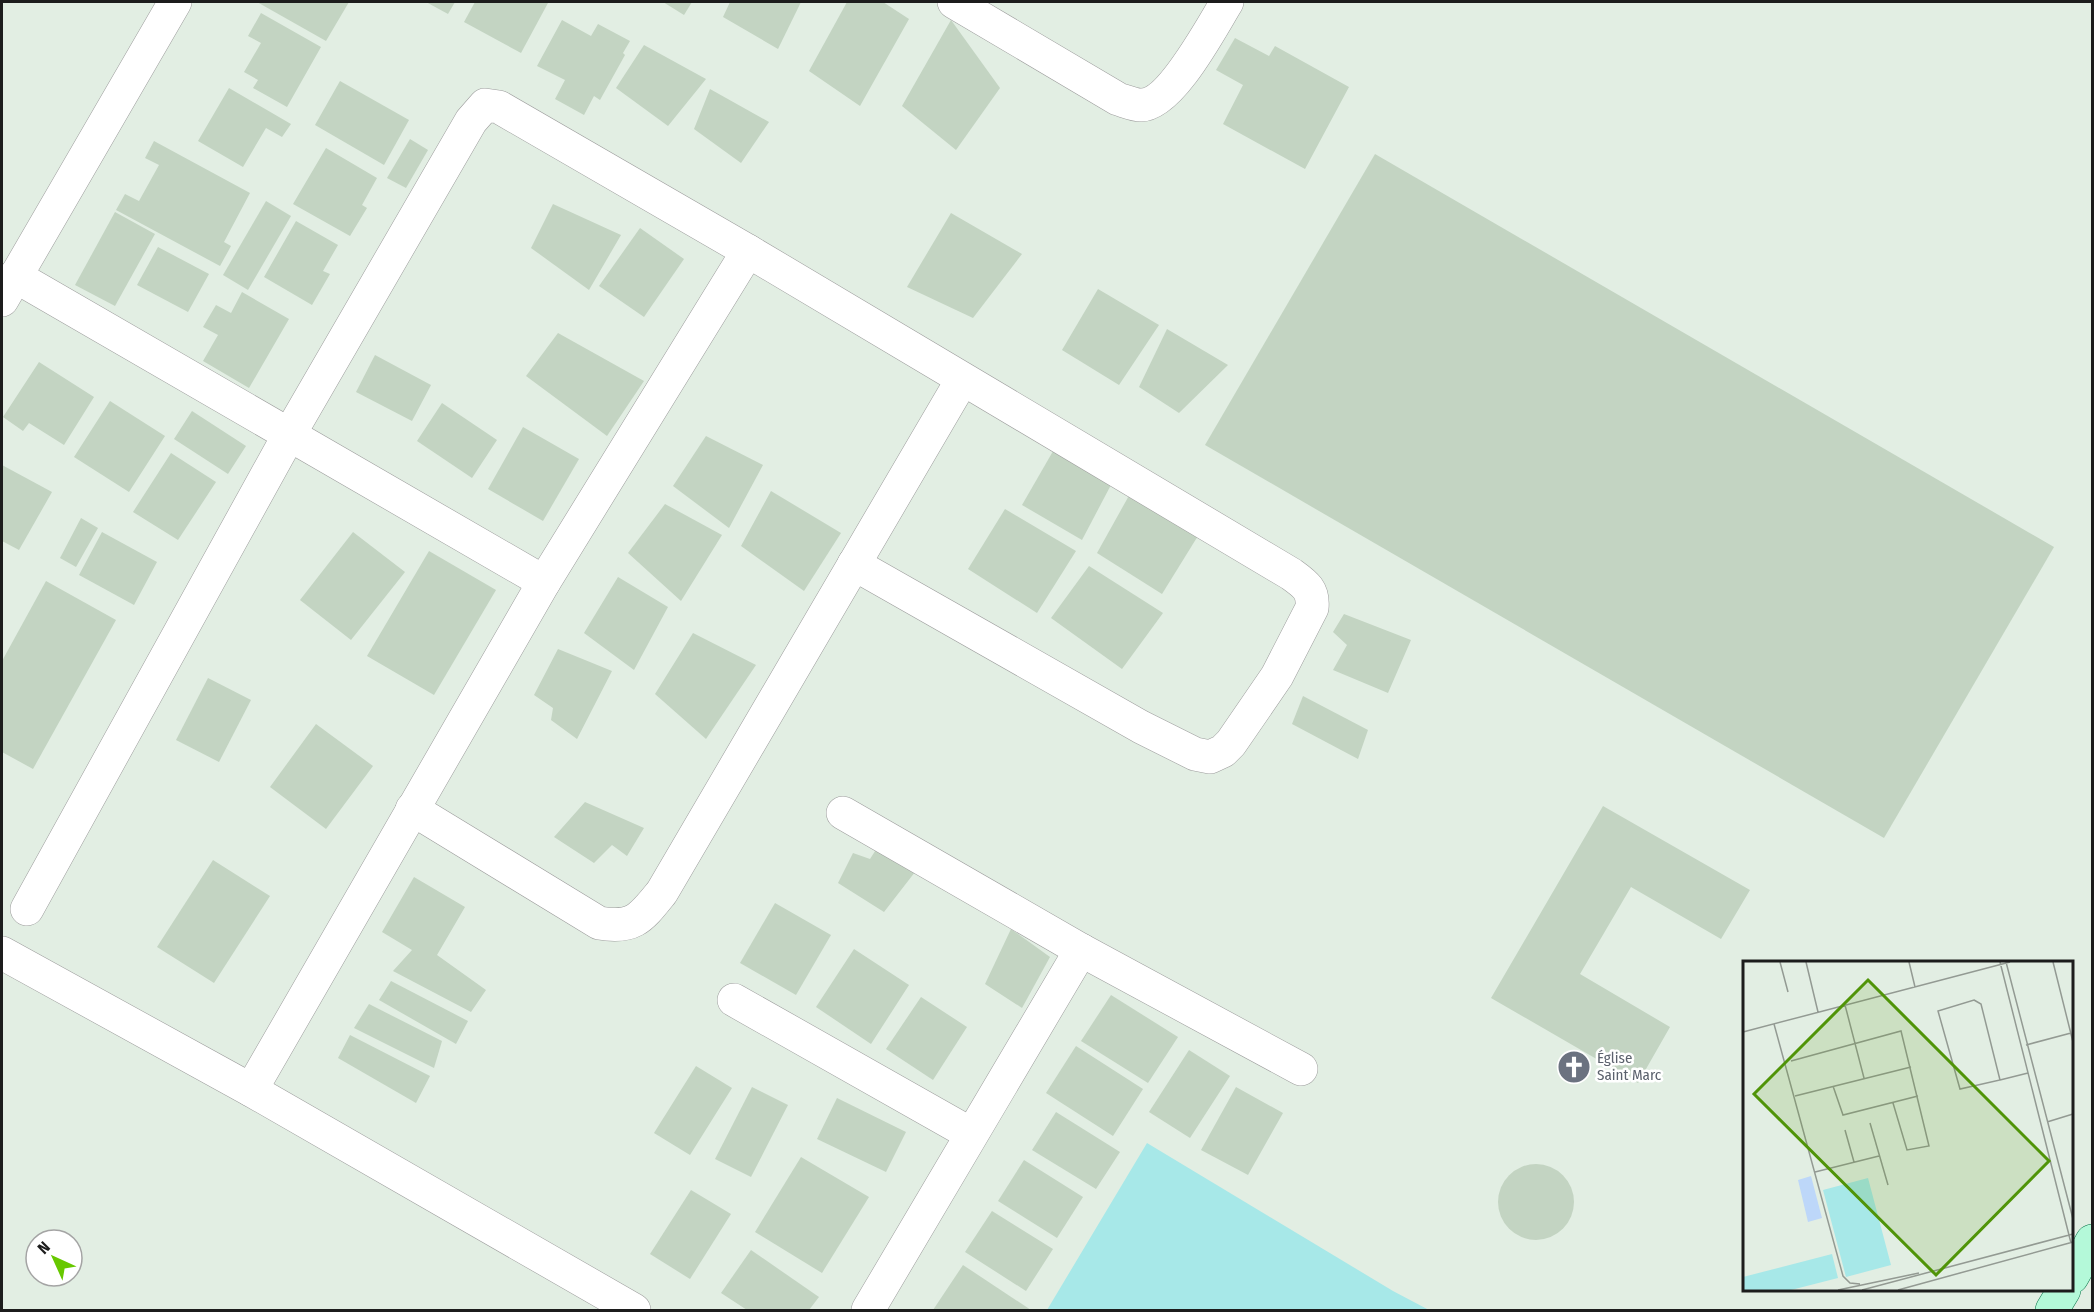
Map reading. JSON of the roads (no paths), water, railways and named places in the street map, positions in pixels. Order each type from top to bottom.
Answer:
[{"type":"main road","points":[[2073,1275],[2092,1241]]},
{"type":"main road","points":[[2052,1311],[2063,1291]]},
{"type":"street","points":[[175,2],[8,288],[289,435],[544,582]]},
{"type":"street","points":[[954,2],[1118,99],[1142,106],[1161,98],[1179,77],[1227,2]]},
{"type":"street","points":[[27,909],[289,435],[465,132],[479,110],[485,105],[499,107],[748,251],[1306,585],[1312,594],[1312,608],[1277,676],[1223,751],[1210,757],[1195,754],[1141,727],[854,564]]},
{"type":"street","points":[[251,1090],[544,582],[748,251]]},
{"type":"street","points":[[412,809],[599,923],[618,926],[633,922],[648,910],[662,892],[962,380]]},
{"type":"street","points":[[843,813],[1081,950],[1301,1069]]},
{"type":"street","points":[[868,1311],[1081,950]]},
{"type":"street","points":[[2,953],[251,1090],[634,1311]]},
{"type":"street","points":[[734,1000],[971,1134]]},
{"type":"place","name":"Église Saint Marc","points":[[1574,1067]]}]
